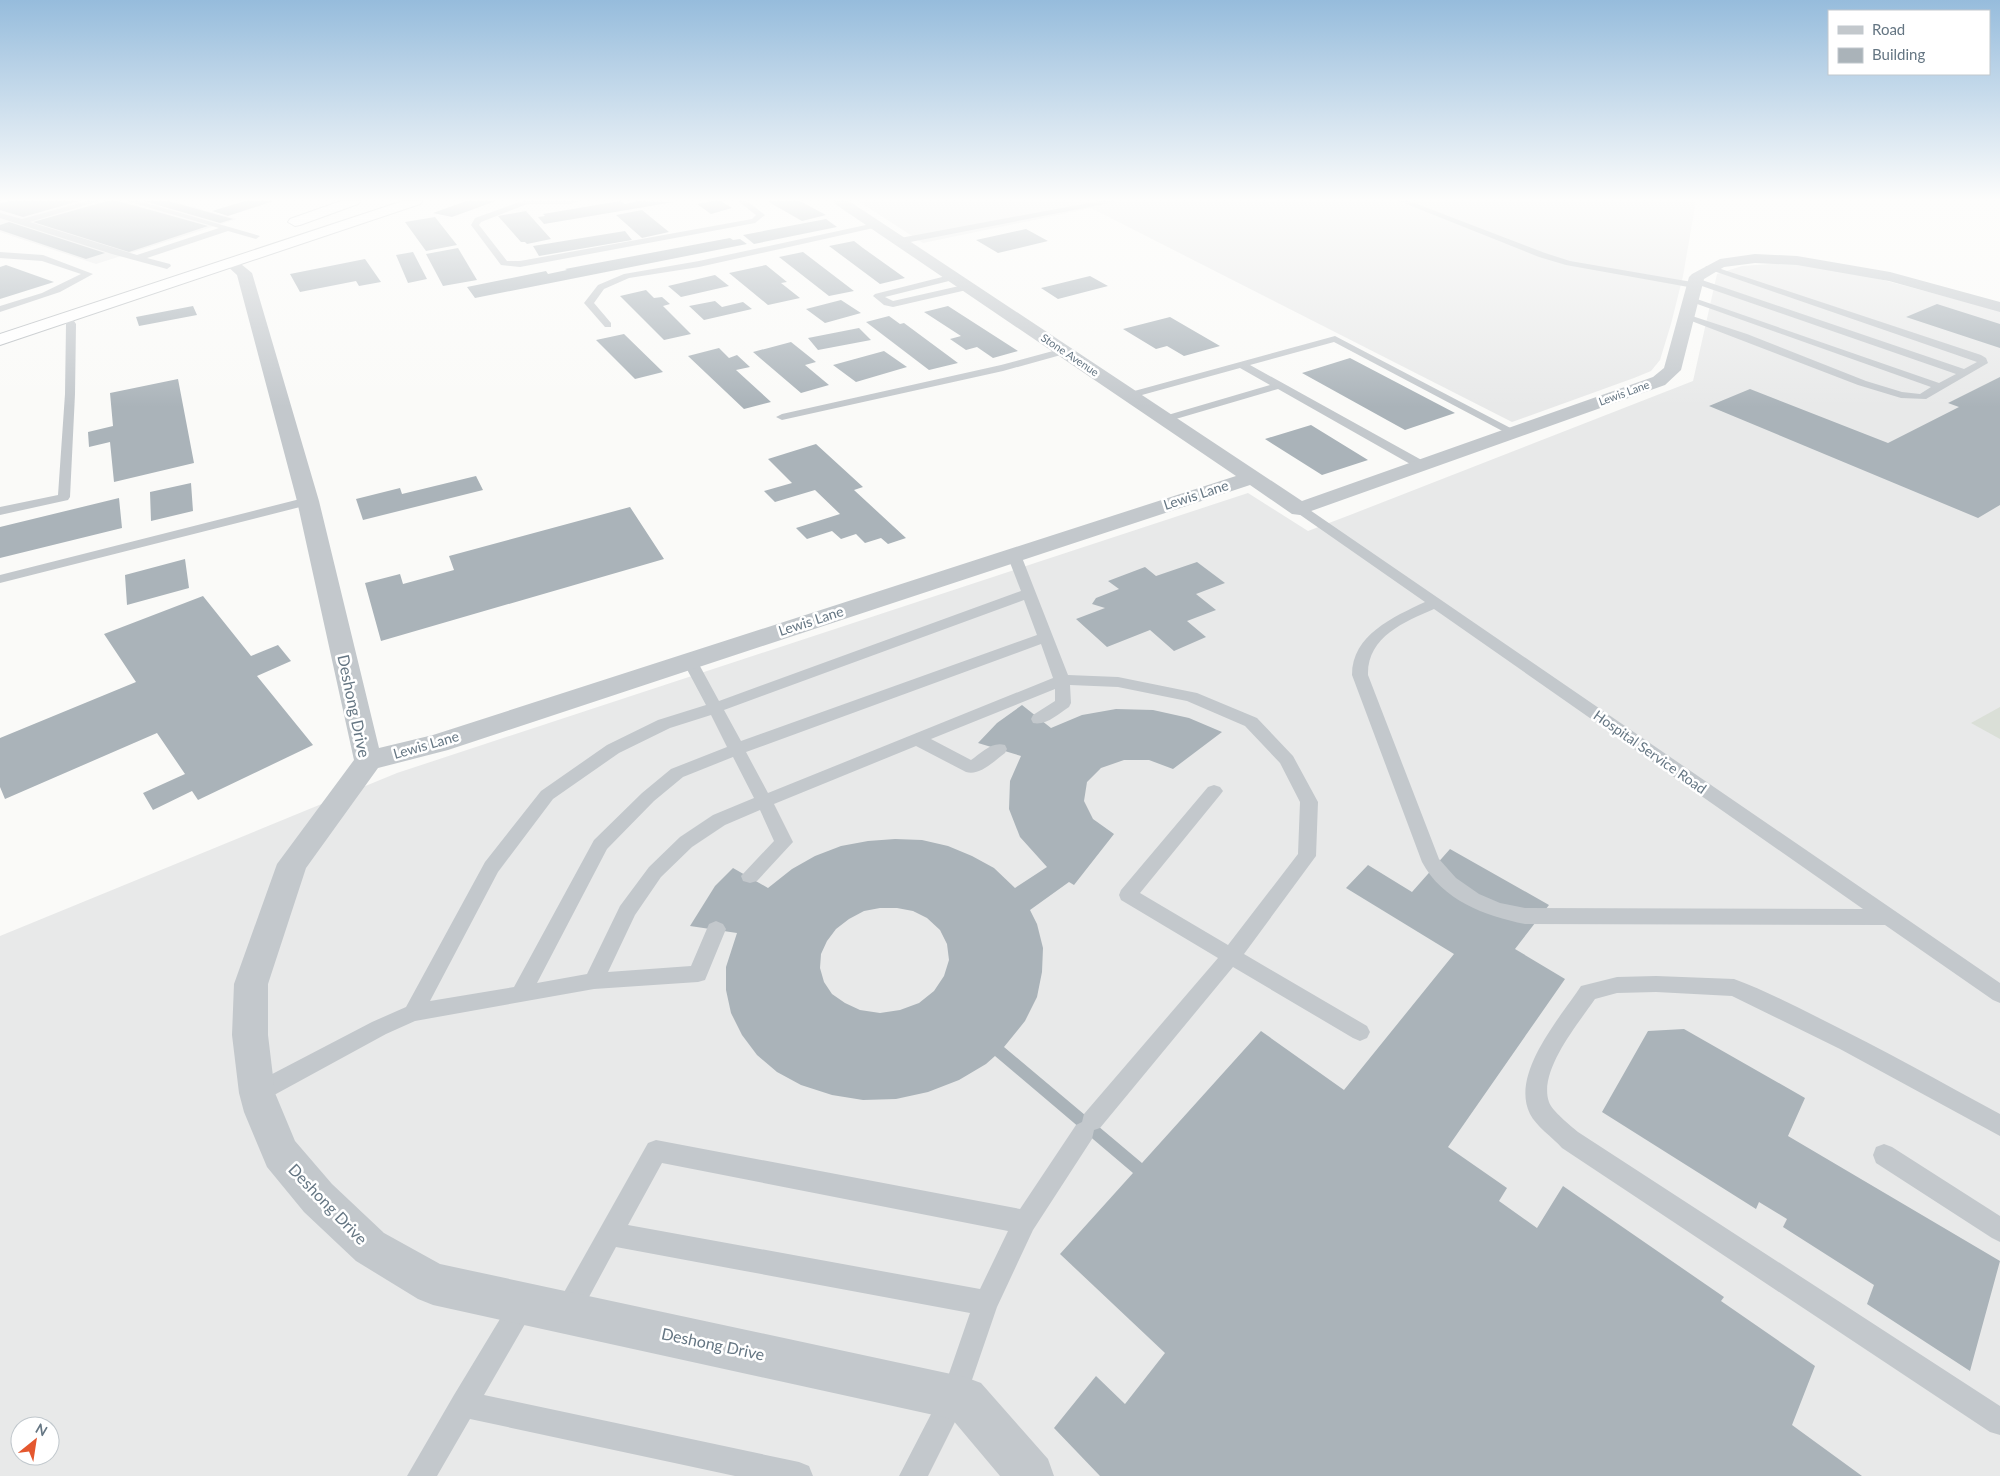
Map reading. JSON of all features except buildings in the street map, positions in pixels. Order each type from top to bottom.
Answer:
[{"type":"highway","points":[[140,276],[157,270]]},
{"type":"highway","points":[[0,340],[67,317],[185,270]]},
{"type":"highway","points":[[0,324],[68,301]]},
{"type":"street","name":"Deshong Drive","points":[[241,270],[244,273],[308,501],[368,762],[292,864],[251,984],[250,1035],[257,1094],[262,1112],[282,1154],[318,1198],[370,1247],[433,1284],[965,1399],[1031,1476]]},
{"type":"street","name":"Stone Avenue","points":[[943,270],[1300,509]]},
{"type":"street","points":[[1692,296],[1702,271],[1705,270]]},
{"type":"street","points":[[1854,270],[1886,276],[2000,307]]},
{"type":"street","name":"Lewis Lane","points":[[1300,509],[1659,381],[1672,370],[1692,296]]},
{"type":"street","name":"Lewis Lane","points":[[368,762],[438,743],[1253,477]]},
{"type":"lane","points":[[0,310],[42,301],[88,274],[76,270]]},
{"type":"lane","points":[[608,325],[589,303],[601,287],[627,276],[664,270]]},
{"type":"lane","points":[[1593,270],[1965,373]]},
{"type":"lane","points":[[1692,296],[1893,393],[1922,396],[1983,363],[1982,360],[1715,270]]},
{"type":"lane","points":[[954,277],[878,296],[887,303],[893,304],[968,287]]},
{"type":"lane","points":[[1692,296],[1940,387]]},
{"type":"lane","points":[[0,511],[64,497],[70,394],[70,324],[67,317]]},
{"type":"lane","points":[[1131,396],[1336,339],[1514,433]]},
{"type":"lane","points":[[782,418],[1003,368],[1064,351]]},
{"type":"lane","points":[[1242,365],[1423,466]]},
{"type":"lane","points":[[1268,380],[1298,382]]},
{"type":"lane","points":[[1166,419],[1278,386]]},
{"type":"lane","points":[[1312,404],[1313,391]]},
{"type":"lane","points":[[0,579],[308,501]]},
{"type":"lane","name":"Hospital Service Road","points":[[1300,509],[2000,994]]},
{"type":"lane","points":[[1014,555],[1062,680],[1063,703],[1039,719]]},
{"type":"lane","points":[[412,1013],[491,867],[547,795],[613,749],[664,724],[715,708],[1029,593]]},
{"type":"lane","points":[[1435,602],[1401,618],[1381,632],[1361,656],[1360,675],[1431,862],[1441,876],[1460,893],[1481,904],[1508,914],[1525,916],[1889,917]]},
{"type":"lane","points":[[521,993],[600,845],[648,797],[677,773],[737,749],[1045,637]]},
{"type":"lane","points":[[690,660],[784,842],[750,876]]},
{"type":"lane","points":[[594,981],[627,911],[655,872],[686,842],[719,820],[1062,680],[1118,682],[1191,697],[1251,722],[1287,760],[1309,802],[1307,856],[1231,956],[1088,1126],[1025,1222],[986,1303],[954,1397],[913,1476]]},
{"type":"lane","points":[[917,739],[972,768],[999,749]]},
{"type":"lane","points":[[1214,791],[1128,895],[1360,1032]]},
{"type":"lane","points":[[257,1094],[379,1028],[412,1013],[594,981],[698,974],[716,929]]},
{"type":"lane","points":[[2000,1126],[1847,1042],[1769,1003],[1734,988],[1656,984],[1617,985],[1588,992],[1541,1064],[1536,1092],[1539,1109],[1570,1140],[2000,1422]]},
{"type":"lane","points":[[567,1312],[656,1151],[1025,1222]]},
{"type":"lane","points":[[1884,1155],[2000,1230]]},
{"type":"lane","points":[[611,1234],[986,1303]]},
{"type":"lane","points":[[421,1476],[524,1303]]},
{"type":"lane","points":[[463,1404],[799,1476]]},
{"type":"shaded area","points":[[1213,270],[1684,270],[1660,360],[1651,371],[1512,422]]},
{"type":"shaded area","points":[[1730,270],[1840,270],[2000,311],[2000,1476],[0,1476],[0,936],[397,773],[1248,493],[1308,531],[1693,381],[1717,274]]},
{"type":"shaded area","points":[[2000,707],[2000,739],[1971,723]]}]
